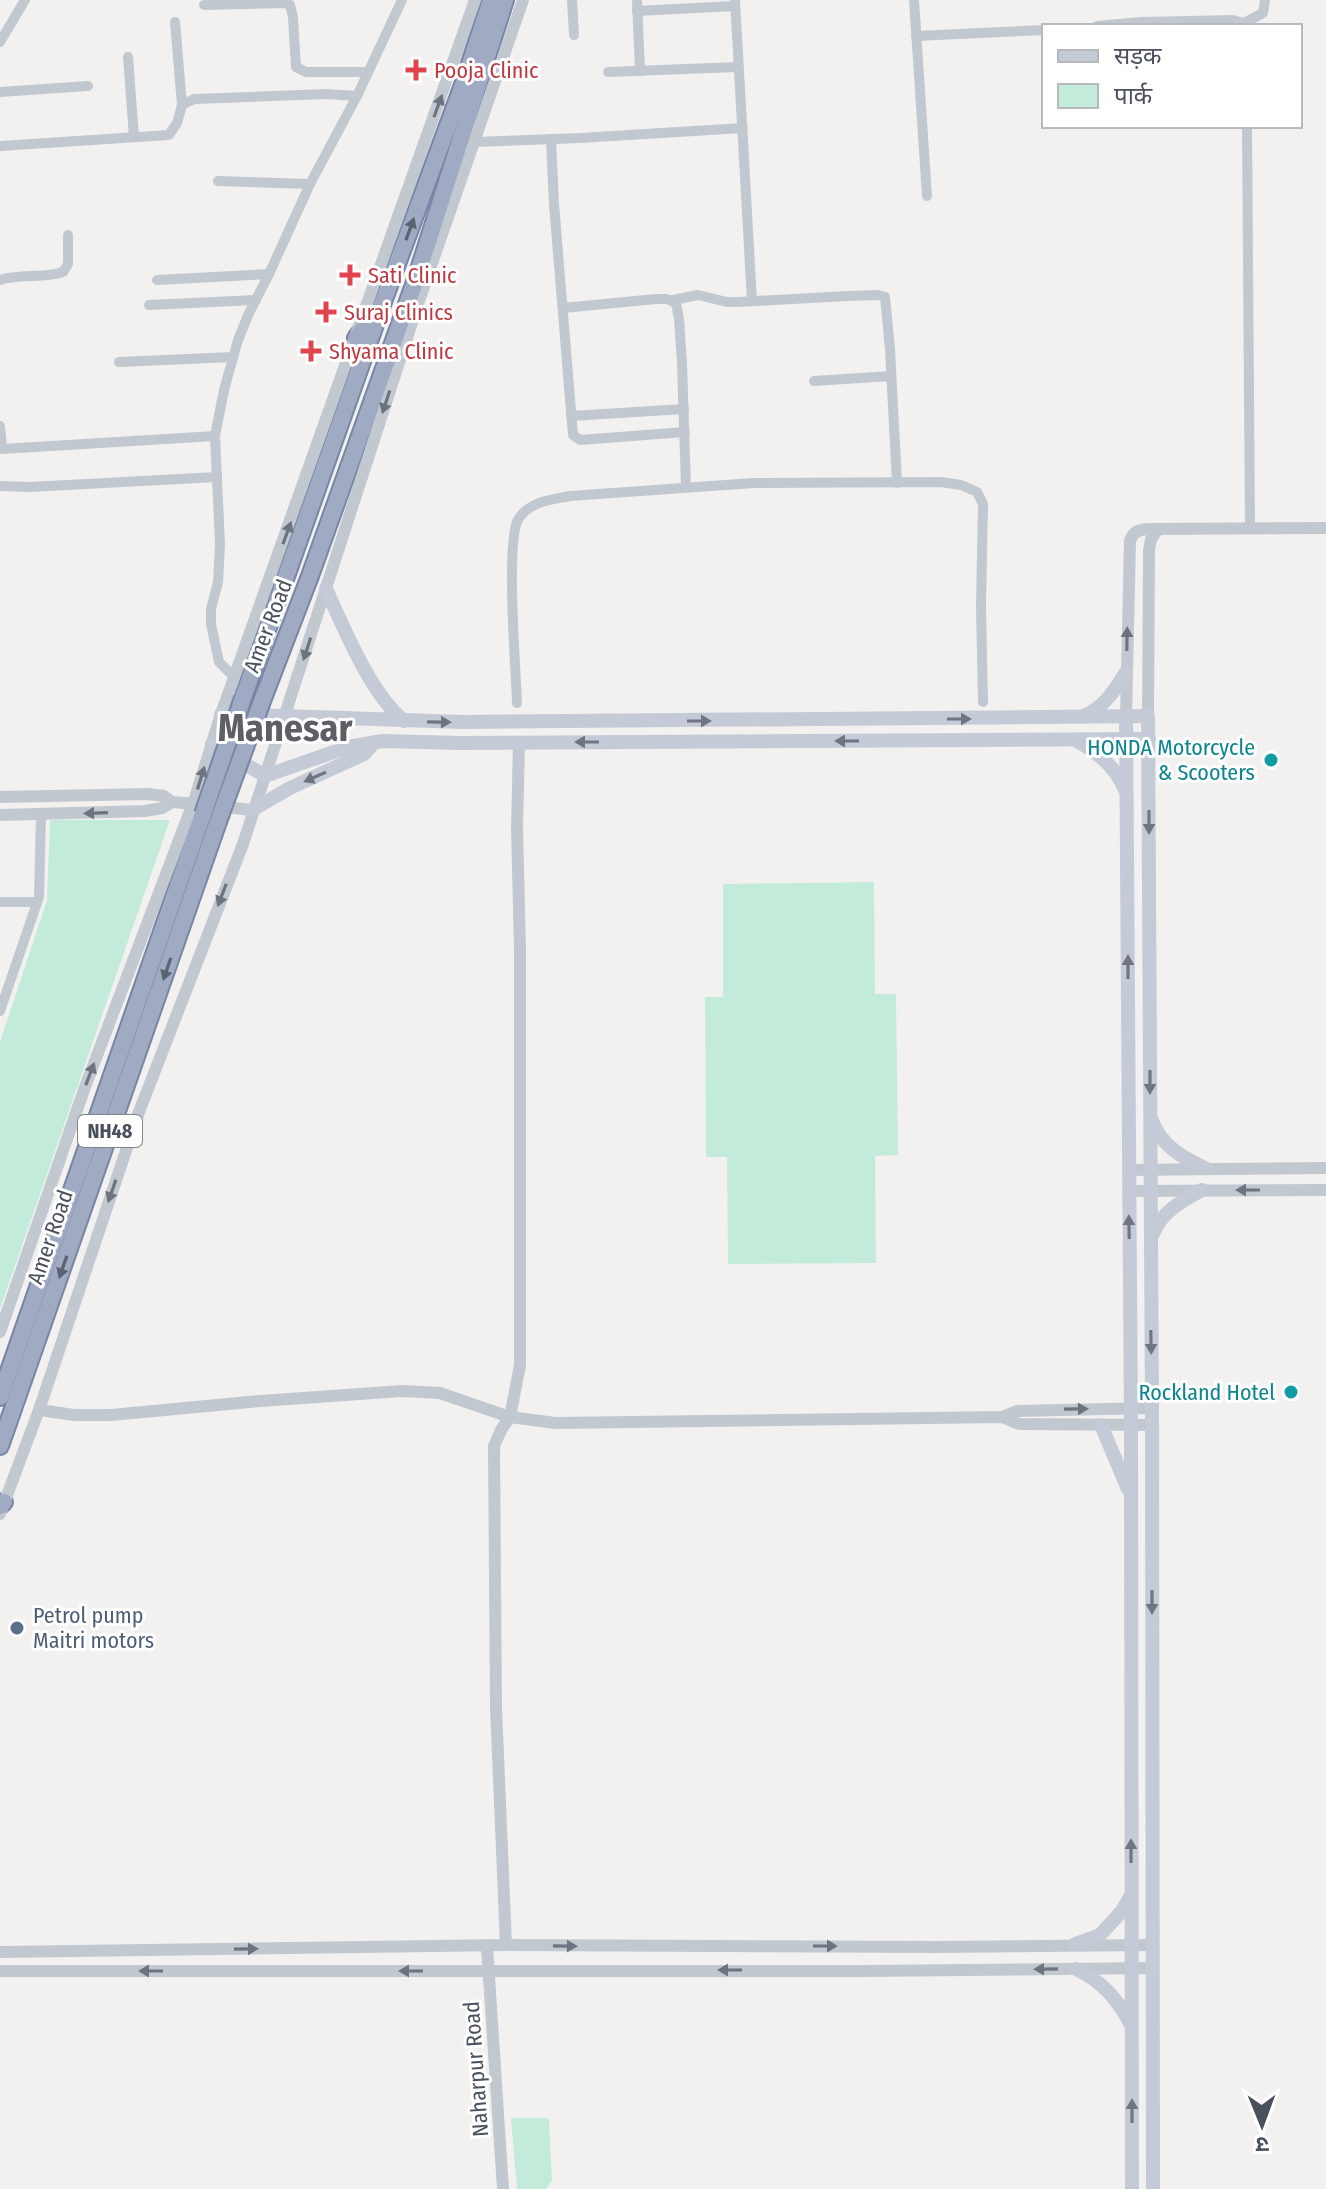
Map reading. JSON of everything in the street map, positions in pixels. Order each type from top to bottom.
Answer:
[{"type":"highway","name":"Amer Road","points":[[0,1397],[198,809],[243,698],[383,302],[429,154],[491,0]]},
{"type":"highway","name":"Amer Road","points":[[0,1446],[220,816],[417,276],[505,0]]},
{"type":"highway","points":[[417,276],[419,301]]},
{"type":"highway","points":[[356,338],[383,302]]},
{"type":"main road","points":[[326,589],[368,674],[385,702],[404,721]]},
{"type":"main road","points":[[1079,717],[1093,712],[1108,699],[1126,672]]},
{"type":"main road","points":[[221,714],[404,721],[1148,716],[1153,2189]]},
{"type":"main road","points":[[1126,717],[1132,2189]]},
{"type":"main road","points":[[990,719],[991,740]]},
{"type":"main road","points":[[212,744],[265,776],[348,747],[375,742],[1149,739]]},
{"type":"main road","points":[[1074,740],[1108,763],[1127,795]]},
{"type":"main road","points":[[252,810],[290,788],[364,754],[375,742]]},
{"type":"main road","points":[[1150,1114],[1155,1130],[1168,1146],[1185,1159],[1205,1168]]},
{"type":"main road","points":[[1151,1245],[1154,1230],[1161,1219],[1181,1201],[1202,1190]]},
{"type":"main road","points":[[1101,1425],[1131,1497]]},
{"type":"main road","points":[[1075,1944],[1100,1935],[1132,1895]]},
{"type":"main road","points":[[1076,1969],[1092,1976],[1107,1989],[1132,2027]]},
{"type":"street","points":[[0,42],[25,0]]},
{"type":"street","points":[[393,0],[394,15]]},
{"type":"street","points":[[235,678],[219,662],[211,624],[220,544],[215,436],[233,357],[243,328],[310,184],[357,96],[402,0]]},
{"type":"street","points":[[0,1332],[85,1087],[198,809],[221,714],[356,338],[429,154],[475,0]]},
{"type":"street","points":[[1,1507],[39,1410],[139,1112],[243,844],[419,301],[523,0]]},
{"type":"street","points":[[572,0],[574,35]]},
{"type":"street","points":[[914,0],[927,196]]},
{"type":"street","points":[[1246,24],[1263,13],[1265,0]]},
{"type":"street","points":[[640,71],[637,6],[735,3],[752,301]]},
{"type":"street","points":[[204,5],[290,5],[296,67],[306,72],[368,72]]},
{"type":"street","points":[[1132,24],[1233,20],[1243,24]]},
{"type":"street","points":[[0,146],[169,135],[177,123],[182,105],[175,22]]},
{"type":"street","points":[[916,36],[1042,30]]},
{"type":"street","points":[[128,57],[134,137]]},
{"type":"street","points":[[608,72],[738,67]]},
{"type":"street","points":[[0,92],[88,86]]},
{"type":"street","points":[[182,105],[194,99],[326,94],[357,96]]},
{"type":"street","points":[[474,142],[743,128]]},
{"type":"street","points":[[1247,128],[1250,528]]},
{"type":"street","points":[[551,139],[573,435],[580,440],[685,432]]},
{"type":"street","points":[[218,181],[310,184]]},
{"type":"street","points":[[0,280],[63,272],[68,264],[68,235]]},
{"type":"street","points":[[157,280],[269,274]]},
{"type":"street","points":[[563,308],[673,300],[698,295],[727,302],[885,297],[897,483]]},
{"type":"street","points":[[149,305],[256,300]]},
{"type":"street","points":[[673,300],[678,310],[686,487]]},
{"type":"street","points":[[119,362],[233,357]]},
{"type":"street","points":[[814,381],[891,376]]},
{"type":"street","points":[[571,416],[684,409]]},
{"type":"street","points":[[0,426],[1,452],[215,436]]},
{"type":"street","points":[[0,486],[217,477]]},
{"type":"street","points":[[517,703],[513,531],[518,519],[541,502],[754,483],[941,482],[961,485],[977,492],[983,504],[983,702]]},
{"type":"street","points":[[1126,717],[1130,541],[1137,530],[1326,528]]},
{"type":"street","points":[[1148,716],[1149,550],[1151,539],[1158,529]]},
{"type":"street","points":[[506,1945],[496,1708],[494,1446],[510,1417],[520,1365],[519,743]]},
{"type":"street","points":[[0,797],[148,794],[164,796],[172,802],[198,809],[252,810]]},
{"type":"street","points":[[0,815],[145,811],[162,808],[172,802]]},
{"type":"street","points":[[0,1011],[39,897],[41,815]]},
{"type":"street","points":[[0,902],[37,902]]},
{"type":"street","points":[[1128,1170],[1326,1168]]},
{"type":"street","points":[[1128,1191],[1326,1190]]},
{"type":"street","points":[[39,1410],[74,1415],[111,1415],[402,1391],[440,1393],[510,1417],[555,1423],[1002,1417],[1017,1411],[1152,1408]]},
{"type":"street","points":[[1002,1417],[1019,1424],[1151,1425]]},
{"type":"street","points":[[0,1952],[506,1945],[1152,1945]]},
{"type":"street","name":"Naharpur Road","points":[[487,1947],[503,2189]]},
{"type":"street","points":[[0,1971],[1152,1968]]},
{"type":"green space","points":[[50,820],[170,820],[0,1309],[0,1042],[47,900]]},
{"type":"green space","points":[[874,882],[875,994],[896,994],[898,1155],[875,1156],[876,1263],[728,1264],[727,1157],[706,1157],[705,997],[723,997],[723,884]]},
{"type":"green space","points":[[511,2118],[549,2120],[552,2180],[546,2189],[517,2189]]},
{"type":"place","name":"Pooja Clinic","points":[[416,70]]},
{"type":"place","name":"Sati Clinic","points":[[350,275]]},
{"type":"place","name":"Suraj Clinics","points":[[326,312]]},
{"type":"place","name":"Shyama Clinic","points":[[311,351]]},
{"type":"place","name":"HONDA Motorcycle & Scooters","points":[[1271,760]]},
{"type":"place","name":"Rockland Hotel","points":[[1291,1392]]},
{"type":"place","name":"Petrol pump Maitri motors","points":[[17,1628]]},
{"type":"district","name":"Manesar","points":[[285,728]]}]
